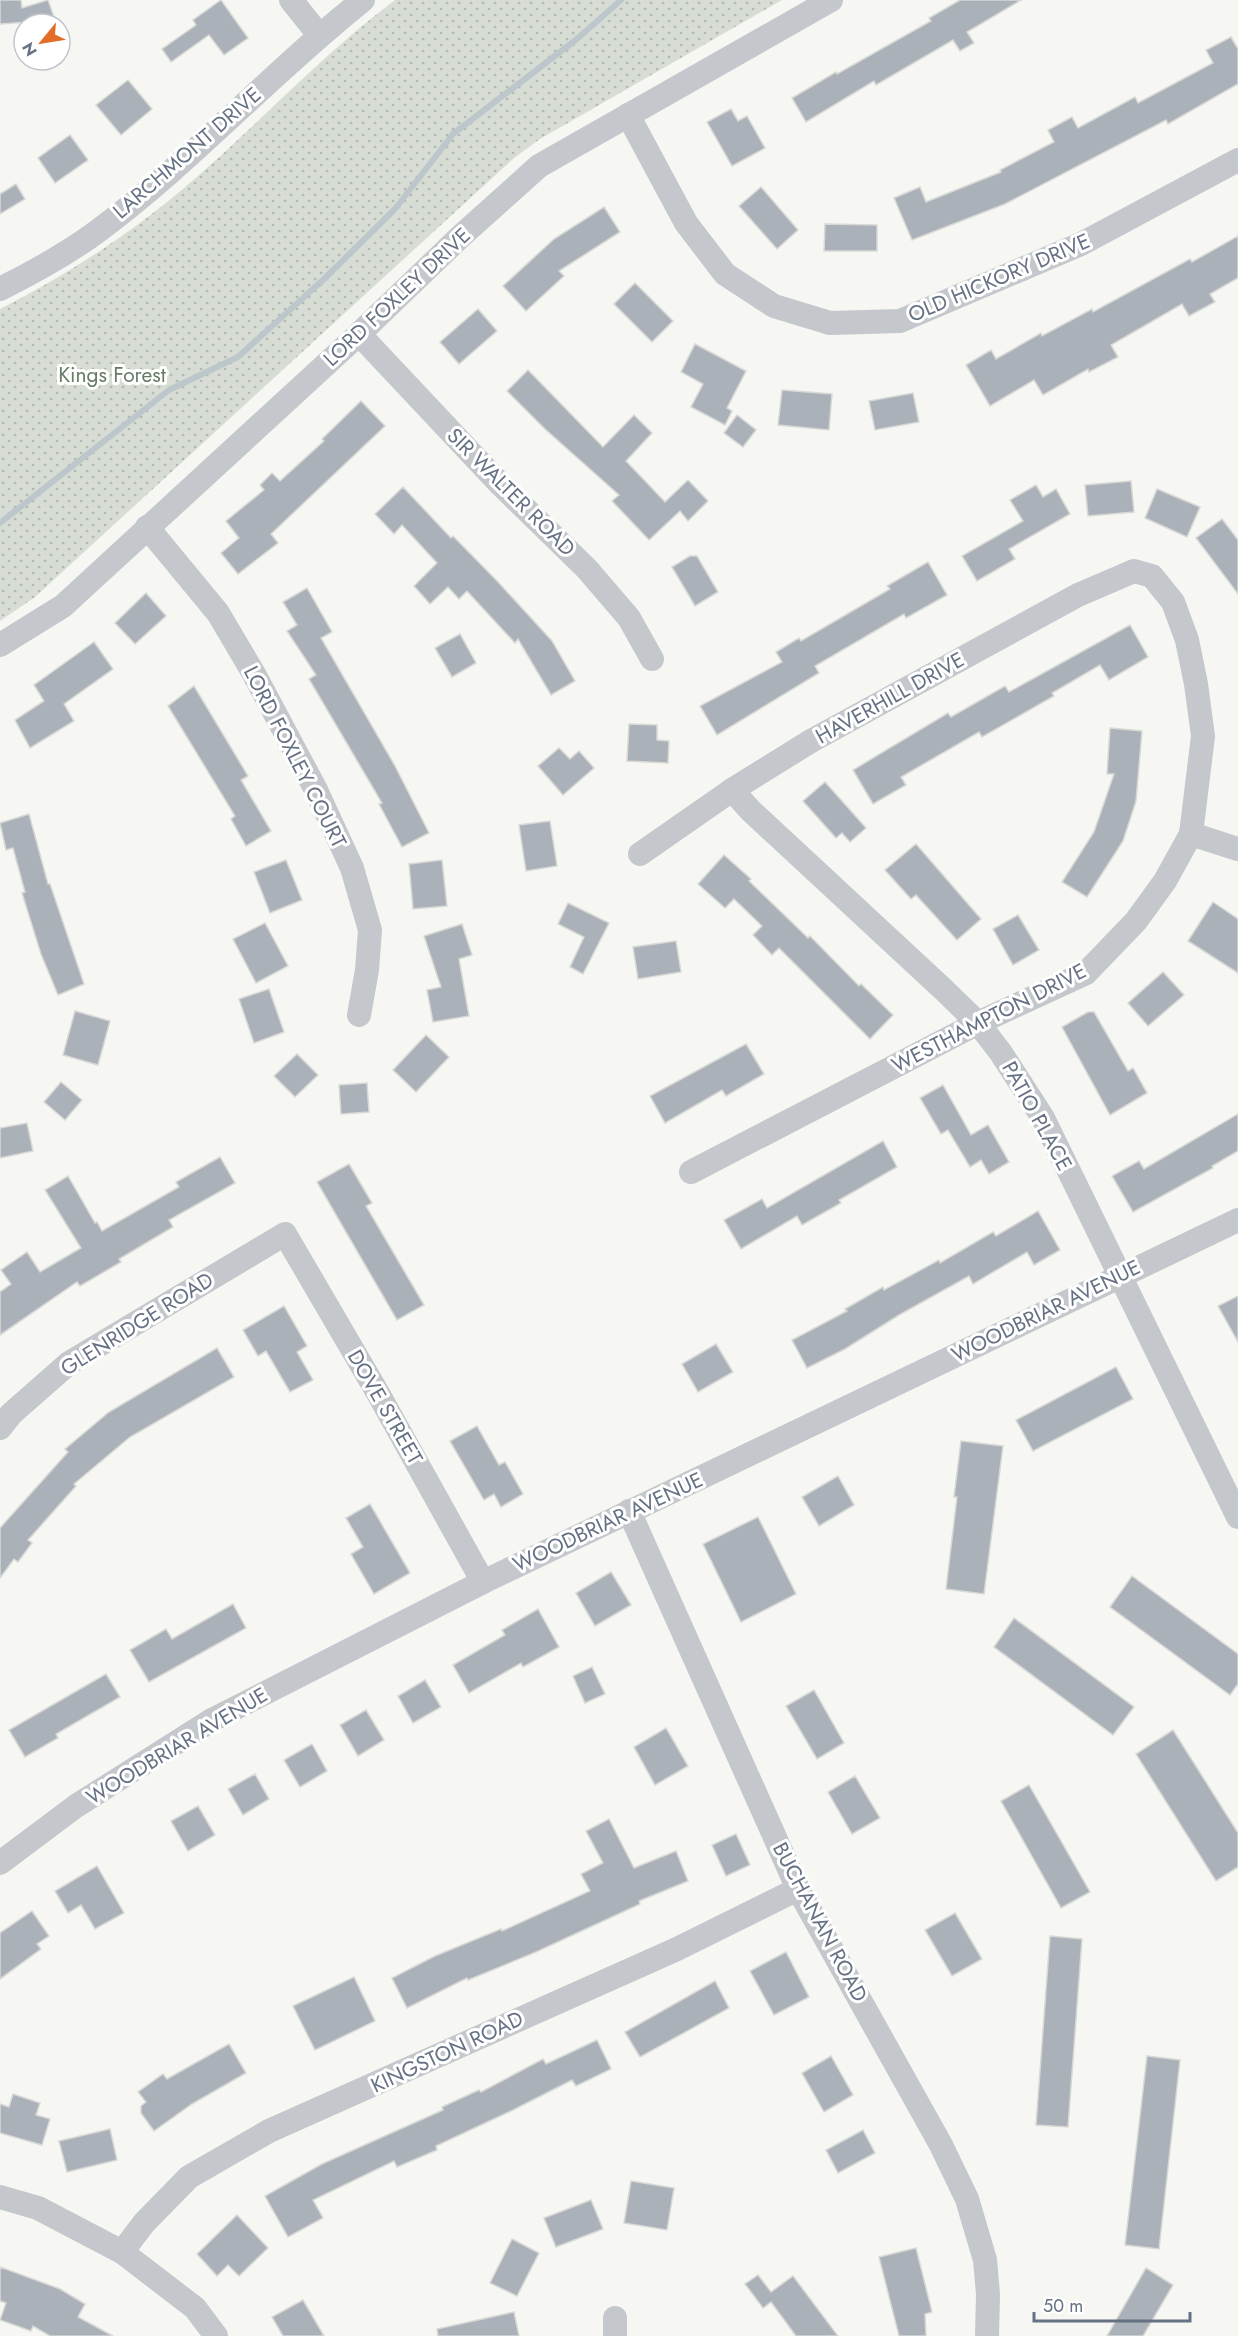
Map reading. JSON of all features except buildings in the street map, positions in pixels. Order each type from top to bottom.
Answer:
[{"type":"street","points":[[291,0],[319,35]]},
{"type":"street","name":"LARCHMONT DRIVE","points":[[0,289],[40,269],[97,232],[121,213],[153,187],[319,35],[363,0]]},
{"type":"street","name":"LORD FOXLEY DRIVE","points":[[0,645],[63,606],[359,334],[460,236],[539,166],[831,0]]},
{"type":"street","name":"OLD HICKORY DRIVE","points":[[628,115],[686,223],[725,274],[774,306],[830,323],[900,321],[1081,244],[1238,160]]},
{"type":"street","name":"SIR WALTER ROAD","points":[[359,334],[500,484],[587,569],[629,618],[652,659]]},
{"type":"street","name":"LORD FOXLEY COURT","points":[[147,527],[218,613],[254,674],[310,779],[352,868],[370,930],[367,970],[359,1015]]},
{"type":"street","name":"HAVERHILL DRIVE","points":[[640,854],[732,790],[811,741],[1078,595],[1134,571],[1152,576]]},
{"type":"street","name":"WESTHAMPTON DRIVE","points":[[691,1172],[978,1023],[1086,973],[1136,921],[1166,881],[1191,834],[1203,736],[1187,640],[1173,602],[1152,576]]},
{"type":"street","name":"PATIO PLACE","points":[[732,790],[751,812],[978,1023],[1014,1071],[1043,1118],[1238,1517]]},
{"type":"street","points":[[1191,834],[1238,849]]},
{"type":"street","name":"WOODBRIAR AVENUE","points":[[0,1863],[76,1806],[212,1720],[483,1582],[1238,1220]]},
{"type":"street","name":"GLENRIDGE ROAD","points":[[0,1428],[11,1414],[69,1363],[285,1234]]},
{"type":"street","name":"DOVE STREET","points":[[285,1234],[379,1395],[483,1582]]},
{"type":"street","name":"BUCHANAN ROAD","points":[[629,1511],[798,1889],[941,2145],[967,2199],[985,2260],[988,2294],[987,2336]]},
{"type":"street","name":"KINGSTON ROAD","points":[[122,2252],[144,2223],[189,2177],[269,2131],[677,1949],[798,1889]]},
{"type":"street","points":[[0,2197],[38,2208],[122,2252],[195,2308],[216,2336]]},
{"type":"green space","name":"Kings Forest","points":[[395,0],[782,0],[540,139],[514,158],[35,597],[0,621],[0,309],[95,254],[162,206],[210,166],[340,45]]},
{"type":"waterway","points":[[0,523],[169,390],[238,357],[325,278],[395,209],[453,134],[577,39],[621,0]]}]
